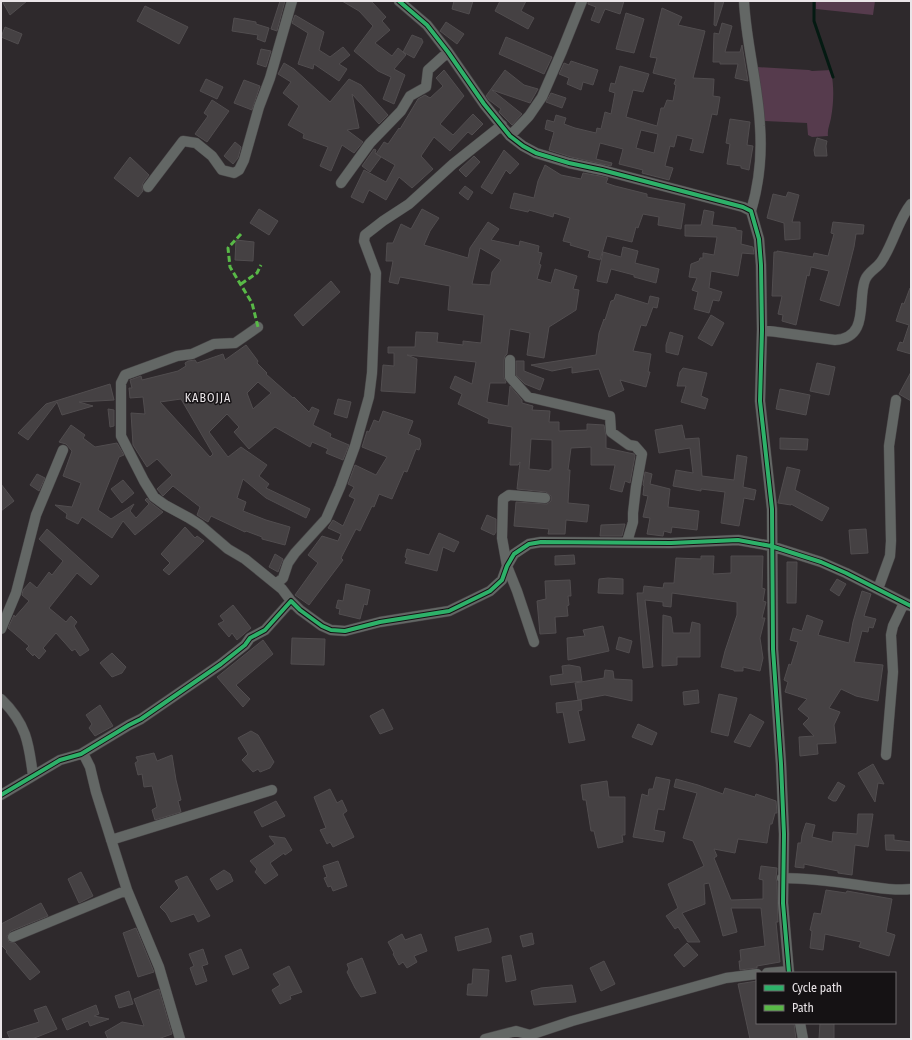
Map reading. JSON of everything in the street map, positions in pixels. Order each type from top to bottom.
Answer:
[{"type":"street","points":[[148,187],[183,141],[196,143],[212,156],[222,170],[234,173],[239,170],[244,160],[270,78],[292,1]]},
{"type":"street","points":[[399,1],[427,25],[448,52],[484,104],[510,136],[523,146],[548,158],[743,207],[751,211]]},
{"type":"street","points":[[510,136],[529,116],[542,97],[582,1]]},
{"type":"street","points":[[744,1],[760,126],[759,166],[755,198],[751,211],[759,239],[761,265],[762,330],[760,401],[772,509],[771,546],[773,561],[773,649],[784,834],[782,878],[783,903],[789,972]]},
{"type":"street","points":[[341,183],[370,143],[401,110],[410,96],[426,87],[428,70],[448,52]]},
{"type":"street","points":[[276,584],[283,578],[288,563],[295,553],[326,519],[353,452],[369,397],[372,373],[376,273],[364,241],[365,235],[409,204],[453,164],[502,125]]},
{"type":"street","points":[[762,330],[835,340],[841,340],[848,337],[855,330],[861,316],[863,286],[866,278],[887,253],[905,211],[911,204]]},
{"type":"street","points":[[258,327],[235,343],[214,344],[192,354],[177,356],[125,375],[121,383],[122,436],[144,481],[154,497],[200,525],[228,549],[245,559],[282,589],[291,602],[322,626],[331,630],[345,631],[380,622],[449,611],[490,591],[502,580],[507,566],[514,554],[529,544],[541,542],[672,543],[710,540],[738,540],[771,546],[821,562],[907,604],[892,626],[893,672],[886,755]]},
{"type":"street","points":[[510,360],[510,377],[528,397],[610,416],[611,432],[629,445],[635,446],[642,454],[636,487],[633,522],[627,542]]},
{"type":"street","points":[[878,589],[890,556],[892,540],[889,446],[896,400]]},
{"type":"street","points":[[1,629],[16,593],[36,515],[63,450]]},
{"type":"street","points":[[534,642],[507,566],[502,538],[502,499],[509,495],[545,498]]},
{"type":"street","points":[[1,794],[60,760],[81,754],[129,725],[141,720],[221,664],[245,645],[250,638],[265,630],[291,602]]},
{"type":"street","points":[[1,699],[16,715],[24,730],[30,753],[33,776]]},
{"type":"street","points":[[81,754],[84,755],[90,767],[96,792],[127,890],[158,967],[180,1039]]},
{"type":"street","points":[[111,840],[272,790]]},
{"type":"street","points":[[782,878],[809,878],[883,888],[904,890],[911,889]]},
{"type":"street","points":[[13,937],[127,890]]},
{"type":"street","points":[[485,1039],[516,1031],[530,1035],[572,1021],[726,978],[756,974]]},
{"type":"street","points":[[800,1024],[803,1039]]},
{"type":"shaded area","points":[[816,1],[875,1],[873,15],[816,9]]},
{"type":"shaded area","points":[[757,67],[812,71],[831,70],[833,99],[828,136],[812,137],[808,135],[807,123],[765,121]]},
{"type":"building","points":[[2,1],[27,1],[10,15]]},
{"type":"building","points":[[280,1],[285,1],[277,31],[271,29]]},
{"type":"building","points":[[342,1],[371,1],[386,17],[382,21],[390,30],[375,43],[392,56],[398,48],[406,55],[394,69],[405,75],[394,104],[383,99],[391,77],[378,71],[354,51],[373,26],[359,11]]},
{"type":"building","points":[[454,1],[473,1],[469,14],[452,9]]},
{"type":"building","points":[[500,1],[526,1],[521,11],[534,18],[528,29],[495,11]]},
{"type":"building","points":[[588,1],[624,1],[620,14],[605,9],[599,23],[591,20],[596,7],[588,4]]},
{"type":"building","points":[[715,1],[724,1],[716,26],[714,25]]},
{"type":"building","points":[[145,6],[188,27],[179,44],[137,21]]},
{"type":"building","points":[[662,8],[682,17],[678,25],[705,31],[693,78],[714,79],[713,96],[720,97],[717,115],[712,114],[703,153],[690,150],[693,139],[677,135],[674,147],[670,146],[665,166],[673,168],[669,180],[642,173],[643,170],[619,164],[623,149],[600,143],[596,159],[612,163],[611,166],[571,157],[549,150],[554,132],[545,129],[547,120],[554,122],[556,115],[566,118],[564,124],[575,128],[596,133],[597,128],[601,129],[605,112],[611,114],[615,93],[609,91],[611,83],[615,84],[620,66],[649,74],[643,92],[633,90],[626,117],[657,126],[661,108],[664,108],[667,100],[673,101],[676,85],[674,84],[676,79],[653,73],[657,58],[650,57]],"holes":[[[641,130],[658,134],[654,153],[636,148]]]},
{"type":"building","points":[[626,13],[644,19],[634,53],[616,49]]},
{"type":"building","points":[[295,15],[324,32],[319,50],[330,57],[343,47],[350,55],[339,64],[347,69],[339,81],[314,64],[313,69],[298,64],[308,33],[292,23]]},
{"type":"building","points":[[234,18],[256,22],[256,24],[269,28],[265,42],[257,39],[258,35],[232,31]]},
{"type":"building","points":[[446,22],[464,34],[457,44],[440,31]]},
{"type":"building","points":[[722,23],[732,26],[725,52],[740,52],[742,45],[748,81],[735,78],[738,64],[720,64],[720,62],[713,62],[714,33],[719,34]]},
{"type":"building","points":[[5,27],[22,34],[18,44],[1,37]]},
{"type":"building","points":[[412,35],[422,39],[423,42],[414,58],[403,52]]},
{"type":"building","points":[[506,37],[552,57],[544,74],[499,54]]},
{"type":"building","points":[[261,49],[271,51],[266,67],[257,64]]},
{"type":"building","points":[[571,61],[598,70],[593,85],[583,82],[581,90],[567,84],[569,78],[559,74],[564,63],[569,65]]},
{"type":"building","points":[[284,63],[294,69],[330,102],[349,79],[361,85],[388,115],[379,124],[352,94],[359,128],[347,130],[363,142],[354,153],[342,145],[331,171],[320,166],[328,147],[303,138],[304,134],[288,125],[299,106],[283,93],[291,82],[278,74]]},
{"type":"building","points":[[444,70],[464,96],[440,124],[453,135],[473,114],[483,124],[472,135],[468,132],[450,151],[434,137],[421,156],[433,169],[412,188],[399,177],[386,200],[369,190],[363,203],[351,197],[364,170],[386,182],[395,165],[376,154],[384,142],[388,144],[399,128],[400,129],[418,99],[425,95],[430,98],[443,86],[436,78]]},
{"type":"building","points":[[505,70],[524,85],[538,89],[530,103],[492,90],[522,114],[512,125],[499,112],[501,109],[486,96]]},
{"type":"building","points":[[206,79],[223,87],[217,99],[200,91]]},
{"type":"building","points":[[244,80],[260,86],[252,110],[234,103]]},
{"type":"building","points":[[551,93],[566,98],[562,108],[546,102]]},
{"type":"building","points":[[212,100],[229,111],[207,142],[195,134],[208,116],[204,113]]},
{"type":"building","points":[[730,119],[750,122],[747,145],[753,146],[749,170],[741,168],[741,166],[727,164],[730,144],[726,143]]},
{"type":"building","points":[[817,138],[827,141],[827,156],[815,156],[814,150]]},
{"type":"building","points":[[235,142],[241,147],[238,158],[233,164],[224,156]]},
{"type":"building","points":[[374,149],[376,150],[375,153],[381,157],[370,172],[362,166]]},
{"type":"building","points":[[504,150],[519,164],[510,174],[506,170],[492,194],[481,187]]},
{"type":"building","points":[[474,156],[480,162],[466,177],[459,170]]},
{"type":"building","points":[[130,157],[149,175],[143,183],[143,191],[138,197],[114,178]]},
{"type":"building","points":[[545,165],[561,175],[581,179],[583,173],[600,176],[608,178],[606,183],[647,194],[647,197],[685,204],[681,229],[658,225],[659,217],[643,214],[638,228],[636,227],[632,242],[607,236],[600,260],[588,257],[590,251],[570,245],[571,243],[563,241],[570,218],[554,213],[553,217],[529,210],[528,212],[510,208],[514,193],[534,198],[538,181]]},
{"type":"building","points":[[465,186],[473,192],[468,200],[459,193]]},
{"type":"building","points":[[788,192],[799,195],[792,222],[800,222],[800,239],[785,240],[784,223],[767,218],[773,194],[786,197]]},
{"type":"building","points":[[259,209],[278,221],[269,235],[250,223]]},
{"type":"building","points":[[422,209],[439,218],[430,231],[424,245],[468,258],[470,248],[488,222],[499,229],[491,240],[519,246],[520,241],[539,246],[538,252],[542,253],[539,264],[541,265],[537,279],[551,283],[555,269],[577,276],[573,289],[579,290],[576,310],[549,327],[544,358],[527,355],[530,333],[510,329],[507,354],[504,360],[504,377],[506,383],[490,383],[487,402],[508,406],[510,386],[522,400],[522,403],[533,406],[532,410],[550,411],[549,422],[559,422],[559,431],[587,430],[587,424],[604,425],[606,448],[634,454],[635,456],[630,483],[625,481],[622,492],[610,489],[615,465],[591,465],[591,447],[571,448],[568,470],[570,470],[568,503],[589,505],[587,522],[566,520],[565,534],[548,534],[549,529],[514,526],[516,502],[547,504],[551,501],[551,496],[546,492],[517,489],[520,462],[518,465],[510,465],[512,427],[488,423],[489,419],[458,404],[462,394],[450,388],[455,376],[472,384],[476,362],[407,355],[417,359],[415,393],[381,391],[383,365],[394,366],[394,353],[388,353],[388,347],[415,347],[416,332],[438,333],[437,342],[463,345],[463,341],[481,343],[484,315],[448,310],[450,286],[400,277],[398,284],[389,282],[393,261],[386,261],[387,243],[393,243],[401,224],[411,229]],"holes":[[[480,248],[501,260],[492,272],[490,285],[472,284]],[[531,439],[552,440],[552,469],[550,469],[550,471],[529,469]]]},
{"type":"building","points":[[704,210],[714,212],[712,225],[736,228],[736,230],[742,231],[741,244],[753,247],[754,254],[742,253],[738,276],[711,271],[709,288],[722,292],[719,301],[713,300],[709,313],[694,309],[698,292],[692,290],[697,278],[689,277],[691,264],[699,261],[700,258],[703,258],[703,253],[714,255],[717,237],[685,236],[685,225],[701,225]]},
{"type":"building","points":[[833,222],[864,225],[863,234],[856,234],[839,306],[820,300],[829,271],[811,267],[809,276],[807,275],[796,325],[782,321],[783,315],[778,314],[782,296],[772,296],[774,252],[777,251],[813,257],[814,253],[828,256],[834,234],[831,233]]},
{"type":"building","points":[[236,240],[254,242],[253,261],[235,260]]},
{"type":"building","points":[[623,247],[638,251],[635,263],[659,269],[656,283],[611,269],[607,283],[597,281],[603,252],[621,257]]},
{"type":"building","points":[[331,281],[340,292],[303,326],[294,315]]},
{"type":"building","points":[[910,288],[911,354],[897,350],[900,342],[903,343],[909,325],[896,321],[902,303],[904,304]]},
{"type":"building","points":[[616,294],[648,304],[650,296],[659,298],[657,308],[653,307],[646,326],[641,325],[633,351],[651,354],[648,372],[650,372],[646,387],[620,380],[624,390],[609,397],[599,369],[572,373],[572,367],[552,371],[531,365],[596,355],[599,333],[611,301],[614,300]]},
{"type":"building","points":[[711,315],[724,323],[712,346],[698,338]]},
{"type":"building","points":[[670,332],[683,336],[678,355],[666,352],[666,345]]},
{"type":"building","points":[[246,345],[258,361],[257,363],[267,373],[266,374],[293,398],[294,397],[309,412],[312,407],[319,410],[313,425],[331,434],[330,437],[349,445],[343,460],[326,453],[328,449],[312,442],[310,447],[275,427],[249,449],[234,432],[239,427],[227,414],[209,432],[228,457],[241,447],[267,465],[259,476],[269,484],[266,488],[310,509],[306,518],[266,498],[243,479],[237,498],[246,502],[243,511],[290,527],[285,545],[262,539],[262,537],[246,531],[245,532],[211,516],[208,522],[197,515],[200,507],[173,486],[163,496],[157,489],[172,475],[157,459],[147,467],[133,445],[131,413],[145,414],[143,397],[130,398],[129,388],[132,388],[130,380],[141,376],[142,380],[178,371],[186,366],[185,363],[188,361],[195,360],[197,363],[223,354],[225,360]],"holes":[[[258,382],[271,393],[253,409],[247,393]],[[181,399],[213,454],[210,457],[160,402]]]},
{"type":"building","points":[[516,361],[524,361],[524,371],[544,379],[540,390],[525,384],[516,375]]},
{"type":"building","points":[[817,363],[835,367],[829,395],[810,391]]},
{"type":"building","points":[[683,368],[707,373],[701,396],[708,399],[705,409],[681,402],[686,386],[677,386],[680,372]]},
{"type":"building","points":[[911,372],[911,401],[899,394]]},
{"type":"building","points":[[110,384],[114,400],[79,402],[93,406],[62,415],[57,402],[28,440],[18,433],[46,404]]},
{"type":"building","points":[[780,389],[810,395],[806,415],[776,409]]},
{"type":"building","points":[[338,399],[351,402],[347,418],[334,414]]},
{"type":"building","points":[[108,409],[114,410],[114,426],[110,427]]},
{"type":"building","points":[[383,411],[413,421],[408,434],[420,439],[421,444],[419,450],[416,449],[407,472],[404,471],[392,499],[379,494],[374,507],[372,506],[360,531],[356,529],[341,558],[343,560],[309,605],[295,595],[318,563],[308,555],[322,536],[338,541],[341,534],[328,528],[333,520],[343,526],[355,499],[349,496],[354,487],[348,484],[355,465],[376,475],[387,457],[362,447],[367,431],[369,432],[374,420],[379,422]]},
{"type":"building","points":[[71,425],[85,435],[83,438],[95,447],[117,443],[124,455],[119,457],[98,510],[111,519],[134,504],[130,511],[136,518],[149,504],[145,500],[147,498],[163,512],[135,535],[123,521],[112,538],[82,517],[78,524],[66,518],[67,514],[55,505],[72,507],[81,483],[63,476],[72,451],[66,444],[59,442]]},
{"type":"building","points":[[682,425],[685,439],[699,438],[702,476],[734,480],[737,455],[747,457],[743,487],[756,490],[754,500],[744,498],[739,526],[721,523],[725,492],[701,489],[701,491],[673,486],[676,470],[693,473],[690,448],[659,453],[655,430]]},
{"type":"building","points":[[780,438],[808,439],[807,450],[780,449]]},
{"type":"building","points":[[787,467],[800,470],[795,490],[829,508],[822,521],[791,504],[778,503]]},
{"type":"building","points":[[645,472],[652,474],[650,484],[670,489],[668,507],[699,511],[697,530],[672,527],[671,533],[664,531],[663,536],[647,534],[650,518],[643,517],[648,496],[643,495]]},
{"type":"building","points":[[37,474],[45,478],[39,491],[30,485]]},
{"type":"building","points":[[123,480],[134,493],[122,503],[111,489]]},
{"type":"building","points":[[1,484],[14,501],[1,511]]},
{"type":"building","points":[[487,515],[496,519],[496,532],[494,535],[481,529]]},
{"type":"building","points":[[625,524],[622,536],[600,536],[601,525]]},
{"type":"building","points":[[185,527],[195,538],[197,536],[204,541],[169,575],[163,570],[170,563],[161,554]]},
{"type":"building","points":[[47,529],[99,576],[91,585],[77,573],[49,608],[66,622],[71,616],[77,622],[74,626],[89,650],[80,656],[75,649],[72,651],[56,633],[43,648],[46,651],[39,659],[34,654],[33,656],[26,649],[29,646],[8,628],[14,615],[15,617],[29,601],[22,595],[23,590],[30,582],[37,588],[49,572],[52,575],[63,561],[39,539]]},
{"type":"building","points":[[866,529],[868,553],[851,554],[849,530]]},
{"type":"building","points":[[439,533],[459,542],[454,552],[443,547],[437,571],[405,563],[407,558],[405,557],[407,549],[429,555]]},
{"type":"building","points":[[275,554],[283,559],[278,572],[269,567]]},
{"type":"building","points":[[574,555],[575,564],[555,565],[555,556]]},
{"type":"building","points":[[701,556],[714,556],[713,574],[731,573],[731,556],[763,556],[762,588],[765,589],[763,601],[766,602],[762,618],[765,618],[760,638],[763,658],[760,671],[743,667],[743,671],[734,671],[721,667],[737,615],[737,602],[672,593],[671,607],[663,606],[663,602],[645,600],[653,667],[643,668],[637,593],[643,593],[644,586],[663,588],[664,583],[674,583],[676,558],[701,559]]},
{"type":"building","points":[[787,562],[797,562],[796,603],[787,603]]},
{"type":"building","points":[[599,579],[623,579],[623,594],[598,593]]},
{"type":"building","points":[[837,579],[846,584],[839,596],[830,590]]},
{"type":"building","points":[[570,580],[571,596],[568,596],[568,616],[555,617],[556,633],[540,634],[537,601],[546,599],[545,581]]},
{"type":"building","points":[[346,584],[370,590],[367,605],[364,604],[360,619],[339,614],[340,609],[336,608],[338,600],[343,601]]},
{"type":"building","points":[[862,591],[871,594],[864,616],[876,619],[873,628],[869,627],[868,632],[862,631],[854,662],[883,665],[878,701],[856,696],[841,689],[829,708],[840,712],[834,725],[836,743],[817,744],[818,754],[800,756],[799,737],[814,736],[803,724],[809,718],[798,709],[807,699],[785,692],[788,682],[784,680],[789,664],[791,665],[798,642],[790,640],[793,628],[802,631],[807,615],[823,621],[818,635],[849,643],[853,622]]},
{"type":"building","points":[[233,605],[251,628],[237,640],[232,633],[229,637],[218,624],[224,621],[220,616]]},
{"type":"building","points":[[663,615],[671,617],[673,633],[690,633],[692,622],[700,624],[700,657],[677,657],[677,665],[662,666]]},
{"type":"building","points":[[603,626],[609,651],[568,660],[567,638],[585,636],[583,630]]},
{"type":"building","points":[[619,637],[632,641],[629,653],[616,649]]},
{"type":"building","points":[[292,638],[325,639],[324,665],[291,664]]},
{"type":"building","points":[[263,640],[273,654],[236,685],[250,699],[243,707],[217,677]]},
{"type":"building","points":[[112,653],[126,667],[122,673],[112,677],[100,663]]},
{"type":"building","points":[[569,665],[580,667],[582,681],[551,685],[550,676],[563,674],[562,666]]},
{"type":"building","points":[[605,670],[613,671],[614,679],[632,680],[632,701],[605,695],[578,700],[575,683],[604,678]]},
{"type":"building","points":[[698,690],[699,703],[684,705],[683,692]]},
{"type":"building","points":[[719,694],[737,698],[728,736],[711,732]]},
{"type":"building","points":[[581,700],[582,710],[578,711],[585,740],[569,743],[563,712],[557,713],[556,703]]},
{"type":"building","points":[[100,705],[113,726],[95,736],[89,728],[92,724],[86,715]]},
{"type":"building","points":[[383,709],[393,729],[380,734],[370,716]]},
{"type":"building","points":[[750,714],[764,722],[750,747],[734,742]]},
{"type":"building","points":[[638,724],[657,733],[652,745],[632,737]]},
{"type":"building","points":[[251,731],[258,735],[274,762],[270,768],[260,772],[258,769],[253,772],[242,760],[248,754],[238,738]]},
{"type":"building","points":[[154,753],[157,761],[172,755],[181,800],[178,801],[181,812],[155,820],[152,810],[157,807],[152,786],[144,787],[142,774],[138,775],[135,763],[138,761],[136,757]]},
{"type":"building","points":[[873,764],[884,784],[878,783],[875,802],[858,773]]},
{"type":"building","points":[[656,777],[670,780],[664,810],[658,809],[654,830],[665,832],[663,842],[633,837],[642,794],[648,796],[649,789],[653,789]]},
{"type":"building","points":[[676,779],[723,794],[725,788],[755,797],[756,794],[776,801],[777,813],[775,813],[772,824],[770,824],[767,843],[738,839],[735,853],[714,849],[717,856],[714,858],[731,900],[763,899],[763,880],[759,879],[761,866],[777,868],[778,922],[776,922],[780,962],[757,966],[757,968],[740,970],[740,950],[765,946],[761,908],[731,908],[737,932],[723,936],[709,883],[704,884],[705,904],[682,913],[700,942],[688,942],[678,927],[675,929],[666,916],[678,908],[668,884],[704,866],[693,841],[683,838],[697,793],[674,787]]},
{"type":"building","points":[[607,781],[609,797],[625,797],[625,835],[622,835],[623,842],[598,848],[594,831],[591,831],[586,800],[583,800],[581,785]]},
{"type":"building","points":[[838,782],[845,786],[836,801],[833,801],[828,798]]},
{"type":"building","points":[[330,789],[337,803],[342,800],[347,811],[343,814],[354,837],[333,847],[330,842],[327,844],[320,830],[326,828],[314,797]]},
{"type":"building","points":[[276,801],[285,816],[262,827],[254,812]]},
{"type":"building","points":[[858,814],[873,814],[868,847],[855,845],[852,875],[804,864],[804,868],[795,867],[798,843],[801,843],[806,823],[815,825],[812,837],[832,842],[833,832],[857,834]]},
{"type":"building","points":[[885,835],[894,835],[894,840],[911,842],[911,851],[886,850]]},
{"type":"building","points":[[269,836],[285,838],[292,850],[285,855],[284,853],[270,863],[278,875],[265,884],[255,872],[257,869],[250,861],[275,844]]},
{"type":"building","points":[[338,861],[347,886],[333,891],[331,886],[328,887],[324,878],[327,877],[323,866]]},
{"type":"building","points":[[224,870],[230,874],[233,881],[217,890],[210,879]]},
{"type":"building","points":[[81,872],[93,896],[79,903],[68,879]]},
{"type":"building","points":[[187,876],[210,916],[198,922],[194,914],[171,922],[166,913],[160,907],[179,888],[175,881]]},
{"type":"building","points":[[826,890],[846,893],[847,891],[892,899],[886,932],[895,935],[889,956],[859,947],[861,942],[825,934],[823,950],[810,948],[812,931],[810,930],[814,913],[821,914]]},
{"type":"building","points":[[41,903],[48,916],[11,931],[7,936],[9,942],[15,943],[40,972],[30,980],[1,945],[1,924]]},
{"type":"building","points":[[136,928],[154,972],[138,977],[123,933]]},
{"type":"building","points":[[488,928],[491,942],[458,951],[455,937]]},
{"type":"building","points":[[532,933],[534,944],[523,947],[520,936]]},
{"type":"building","points":[[402,934],[405,940],[421,934],[427,951],[414,956],[417,962],[407,968],[403,962],[399,965],[388,942]]},
{"type":"building","points":[[687,943],[698,955],[684,967],[674,955]]},
{"type":"building","points":[[203,949],[208,964],[202,966],[207,981],[196,985],[190,968],[194,966],[189,954]]},
{"type":"building","points":[[241,949],[249,968],[233,975],[225,956]]},
{"type":"building","points":[[511,955],[516,980],[506,982],[502,957]]},
{"type":"building","points":[[362,958],[376,993],[361,997],[347,972],[349,969],[347,964]]},
{"type":"building","points":[[604,961],[615,984],[601,991],[590,968]]},
{"type":"building","points":[[289,966],[302,992],[290,996],[291,999],[280,1004],[272,990],[280,985],[273,974]]},
{"type":"building","points":[[473,969],[489,970],[487,996],[467,995],[468,984],[472,984]]},
{"type":"building","points":[[756,981],[756,1024],[794,1024],[796,1039],[750,1039],[738,984]]},
{"type":"building","points":[[572,985],[576,1002],[534,1005],[531,991],[541,988]]},
{"type":"building","points":[[159,989],[172,1034],[158,1039],[108,1039],[105,1032],[122,1022],[144,1026],[134,999]]},
{"type":"building","points":[[129,991],[133,1004],[119,1008],[115,996]]},
{"type":"building","points":[[96,1005],[99,1014],[94,1016],[109,1019],[90,1026],[88,1021],[67,1030],[62,1019]]},
{"type":"building","points":[[46,1006],[57,1029],[32,1039],[10,1039],[7,1032],[39,1022],[34,1010]]},
{"type":"building","points":[[820,1024],[834,1024],[834,1039],[819,1039]]},
{"type":"waterway","points":[[814,1],[814,21],[833,77]]},
{"type":"marked path","points":[[241,234],[228,248],[230,267],[252,303],[258,327]]},
{"type":"marked path","points":[[241,284],[257,273],[261,265]]},
{"type":"cycle path","points":[[399,1],[427,25],[448,52],[484,104],[510,136],[523,146],[536,153],[569,163],[602,170],[743,207],[751,211],[759,239],[761,265],[762,330],[760,401],[772,509],[773,649],[784,834],[783,903],[789,972]]},
{"type":"cycle path","points":[[1,795],[60,760],[81,754],[141,719],[221,664],[245,645],[250,638],[265,630],[291,601],[300,610],[322,626],[331,630],[345,631],[380,622],[449,611],[490,591],[502,580],[507,566],[514,554],[529,544],[541,542],[671,543],[738,540],[771,546],[821,562],[911,606]]},
{"type":"district","name":"KABOJJA","points":[[208,398]]}]
